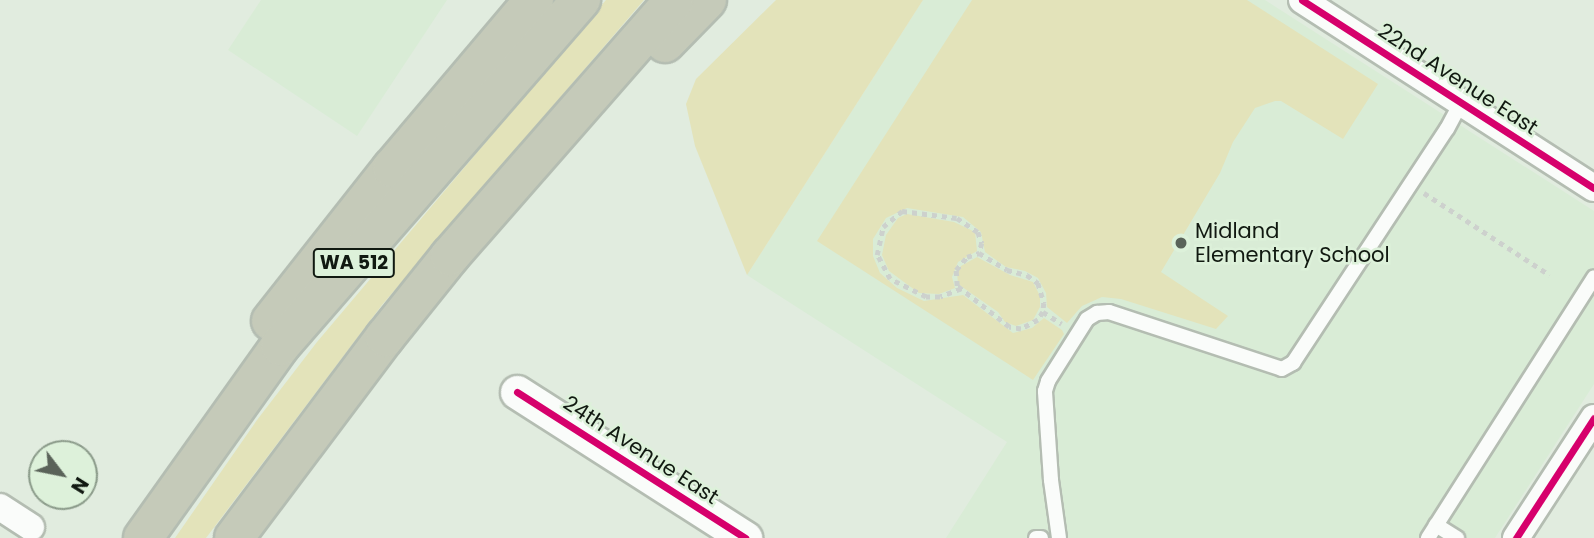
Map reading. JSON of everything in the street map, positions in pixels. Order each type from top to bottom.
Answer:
[{"type":"highway","points":[[152,524],[225,385],[280,308],[534,0]]},
{"type":"highway","name":"WA 512","points":[[152,524],[280,346],[581,0]]},
{"type":"highway","name":"WA 512","points":[[234,538],[385,337],[450,256],[674,0]]},
{"type":"highway","points":[[450,256],[707,0]]},
{"type":"street","name":"22nd Avenue East","points":[[1302,0],[1594,188]]},
{"type":"street","name":"24th Avenue East","points":[[517,392],[746,538]]},
{"type":"street","points":[[1516,538],[1594,418]]},
{"type":"street","points":[[0,507],[32,527]]},
{"type":"lane","points":[[1059,538],[1051,480],[1045,391],[1048,381],[1087,319],[1097,313],[1109,312],[1282,369],[1293,363],[1461,103]]},
{"type":"lane","points":[[1457,538],[1432,532],[1594,278]]},
{"type":"path","points":[[1411,184],[1550,275]]},
{"type":"path","points":[[961,289],[940,297],[926,296],[890,279],[877,254],[883,227],[902,211],[949,216],[966,222],[978,232],[982,243],[979,253]]},
{"type":"path","points":[[979,253],[1007,271],[1033,278],[1042,288],[1043,312],[1033,324],[1014,329],[955,282],[956,270],[967,257],[979,253]]},
{"type":"shaded area","points":[[261,0],[447,0],[357,136],[228,50]]},
{"type":"shaded area","points":[[606,0],[644,0],[382,305],[206,538],[175,538],[257,420],[317,342]]},
{"type":"shaded area","points":[[776,0],[923,0],[747,275],[695,146],[686,104],[696,79]]},
{"type":"shaded area","name":"Midland Elementary School","points":[[923,0],[1265,0],[1594,211],[1594,384],[1495,538],[946,538],[1007,442],[747,275]]},
{"type":"shaded area","points":[[972,0],[1247,0],[1378,84],[1343,139],[1281,101],[1255,108],[1233,142],[1220,173],[1161,272],[1228,316],[1216,329],[1121,299],[1102,297],[1082,306],[1067,323],[1047,307],[1046,293],[1038,278],[1025,271],[1006,267],[985,252],[981,232],[963,217],[907,208],[886,218],[873,239],[873,256],[880,273],[897,288],[924,301],[963,295],[1013,333],[1032,328],[1044,318],[1062,330],[1064,334],[1033,380],[817,241]]},
{"type":"shaded area","points":[[907,214],[954,222],[975,232],[977,251],[958,262],[952,277],[955,288],[939,294],[919,293],[889,271],[882,255],[886,235],[898,218]]},
{"type":"shaded area","points":[[977,257],[1010,275],[1033,282],[1040,296],[1040,307],[1033,320],[1016,326],[1005,322],[998,312],[958,284],[957,272],[961,266]]},
{"type":"cycle path","points":[[1302,0],[1594,188]]},
{"type":"cycle path","points":[[517,392],[745,538]]},
{"type":"cycle path","points":[[1516,538],[1594,418]]},
{"type":"place","name":"Midland Elementary School","points":[[1181,243]]}]
